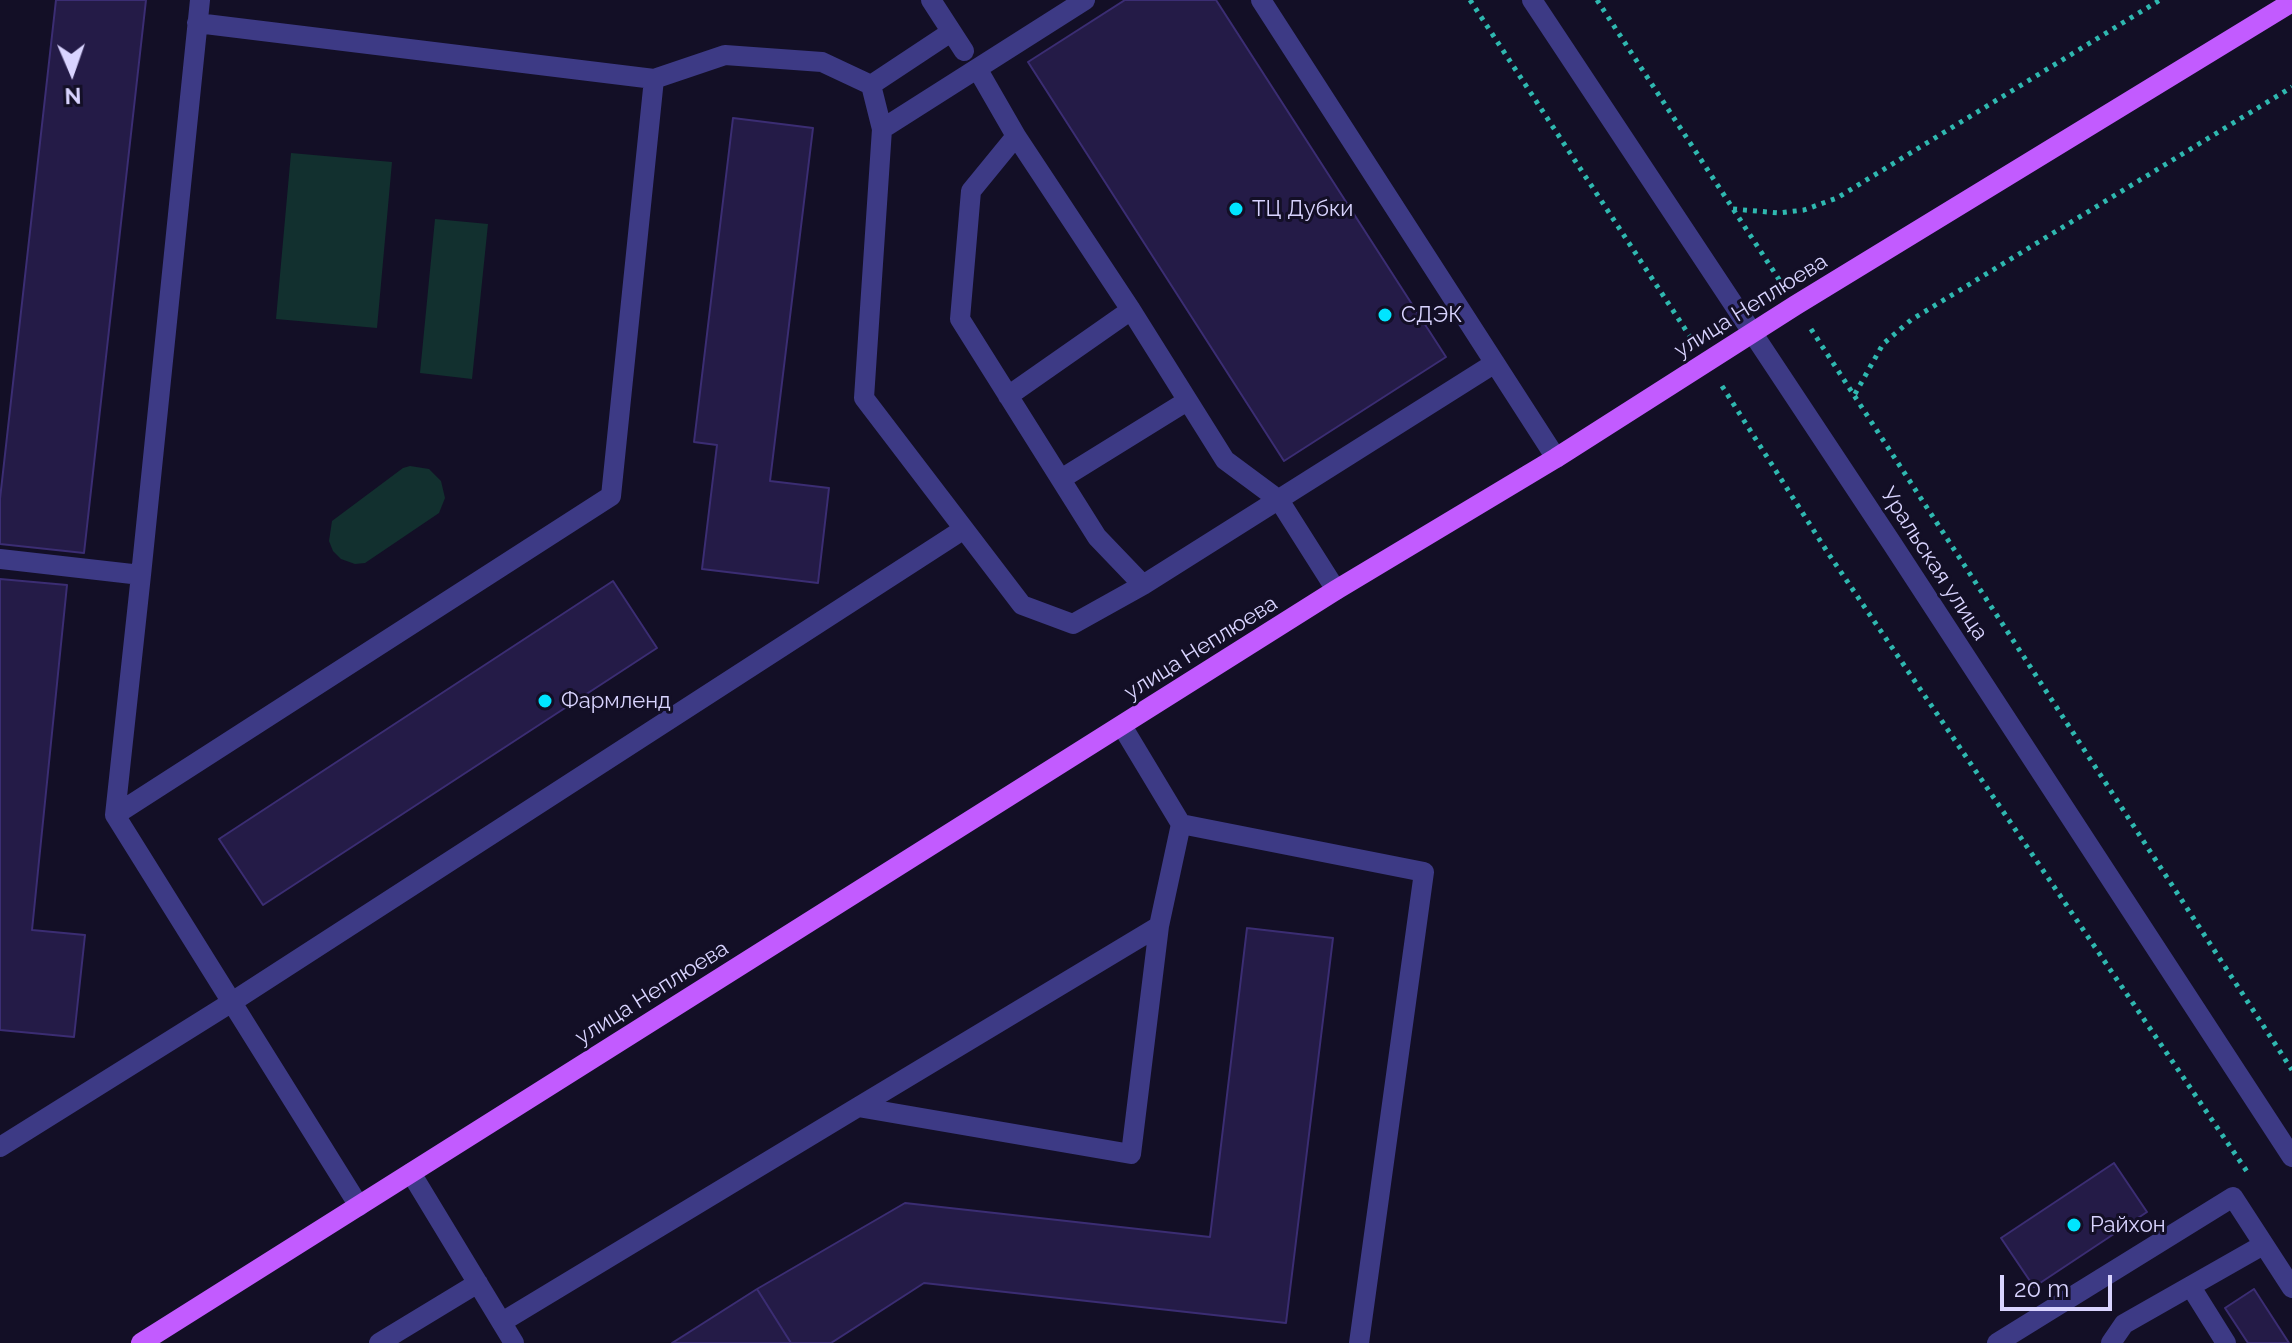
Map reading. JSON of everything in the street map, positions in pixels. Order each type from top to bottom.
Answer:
[{"type":"main road","name":"улица Неплюева","points":[[141,1343],[1336,590],[1556,458],[1796,305],[2292,2]]},
{"type":"street","points":[[200,0],[115,815],[359,1206]]},
{"type":"street","points":[[931,0],[964,51]]},
{"type":"street","points":[[882,129],[1085,0]]},
{"type":"street","points":[[1261,0],[1556,458]]},
{"type":"street","name":"Уральская улица","points":[[1532,0],[1893,545],[2292,1157]]},
{"type":"street","points":[[197,23],[654,79],[725,55],[822,62],[871,85]]},
{"type":"street","points":[[871,85],[951,32]]},
{"type":"street","points":[[978,70],[1016,136],[1225,460],[1279,500],[1336,590]]},
{"type":"street","points":[[115,815],[611,496],[654,79]]},
{"type":"street","points":[[871,85],[882,129],[864,398],[1022,605],[1073,624],[1143,585],[1495,363]]},
{"type":"street","points":[[1016,136],[971,191],[960,319],[1097,537],[1143,585]]},
{"type":"street","points":[[1008,396],[1131,310]]},
{"type":"street","points":[[1061,479],[1187,401]]},
{"type":"street","points":[[0,1147],[232,1002],[964,529]]},
{"type":"street","points":[[0,559],[141,575]]},
{"type":"street","points":[[858,1107],[1131,1154],[1159,926],[1181,824],[1122,726]]},
{"type":"street","points":[[1181,824],[1424,872],[1359,1343]]},
{"type":"street","points":[[502,1322],[1159,926]]},
{"type":"street","points":[[411,1173],[514,1343]]},
{"type":"street","points":[[1997,1343],[2233,1197],[2292,1288]]},
{"type":"street","points":[[2111,1343],[2124,1324],[2263,1245]]},
{"type":"street","points":[[379,1343],[478,1283]]},
{"type":"street","points":[[2191,1287],[2226,1343]]},
{"type":"path","points":[[1470,0],[1828,553],[2252,1179]]},
{"type":"path","points":[[1597,0],[2292,1070]]},
{"type":"path","points":[[1733,209],[1779,213],[1804,210],[1837,198],[2160,0]]},
{"type":"path","points":[[1854,394],[1883,344],[1911,320],[2292,87]]},
{"type":"green space","points":[[291,153],[392,162],[377,328],[276,319]]},
{"type":"green space","points":[[435,219],[488,224],[472,379],[420,373]]},
{"type":"green space","points":[[410,466],[429,469],[441,481],[445,498],[439,513],[365,563],[355,564],[341,559],[329,541],[332,521]]},
{"type":"building","points":[[56,0],[146,0],[84,553],[0,544],[0,499]]},
{"type":"building","name":"ТЦ Дубки","points":[[1125,0],[1216,0],[1446,357],[1284,461],[1028,62]]},
{"type":"building","points":[[733,118],[813,128],[770,481],[829,488],[818,583],[702,569],[717,445],[694,442]]},
{"type":"building","points":[[0,579],[67,585],[32,930],[85,935],[74,1037],[0,1030]]},
{"type":"building","points":[[613,581],[657,648],[263,905],[219,839]]},
{"type":"building","points":[[1247,928],[1333,938],[1286,1323],[924,1283],[831,1343],[791,1343],[757,1289],[905,1203],[1210,1237]]},
{"type":"building","name":"Райхон","points":[[2114,1163],[2147,1212],[2034,1287],[2001,1238]]},
{"type":"building","points":[[757,1289],[791,1343],[672,1343]]},
{"type":"building","points":[[2254,1289],[2289,1343],[2248,1343],[2225,1308]]},
{"type":"place","name":"ТЦ Дубки","points":[[1236,209]]},
{"type":"place","name":"СДЭК","points":[[1385,315]]},
{"type":"place","name":"Фармленд","points":[[545,701]]},
{"type":"place","name":"Райхон","points":[[2074,1225]]}]
